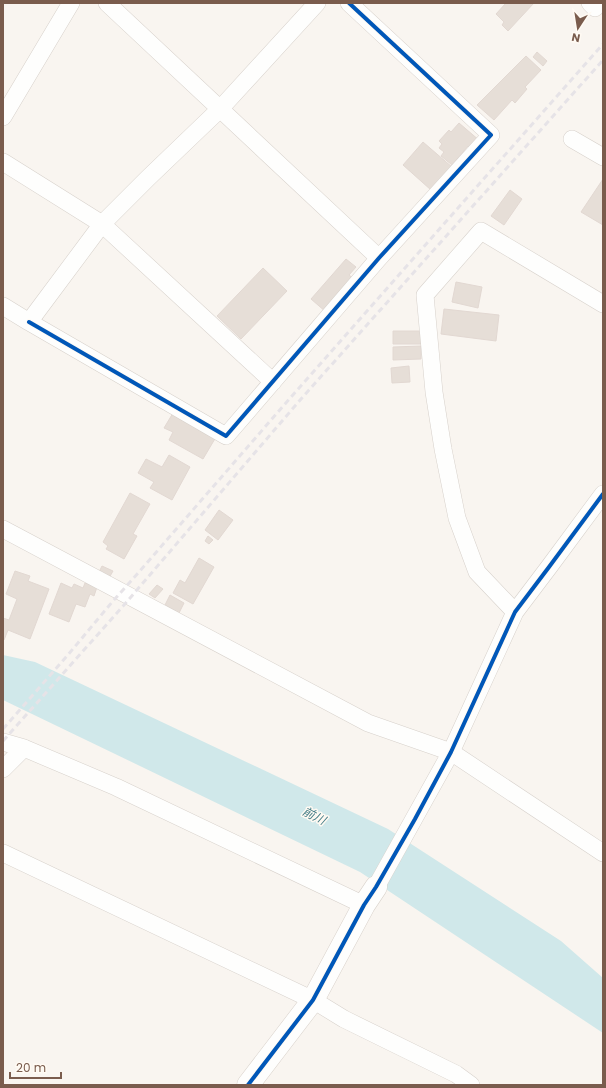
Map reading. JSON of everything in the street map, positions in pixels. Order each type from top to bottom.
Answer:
[{"type":"street","points":[[3,117],[71,3]]},
{"type":"street","points":[[107,3],[379,258]]},
{"type":"street","points":[[29,322],[102,224],[220,109],[317,3]]},
{"type":"street","points":[[3,306],[226,436],[379,258],[491,135],[349,3]]},
{"type":"street","points":[[572,138],[603,157]]},
{"type":"street","points":[[3,162],[102,224],[273,382]]},
{"type":"street","points":[[514,612],[477,572],[457,518],[443,450],[434,392],[425,295],[480,231],[603,304]]},
{"type":"street","points":[[248,1085],[313,1000],[364,905],[415,819],[451,752],[514,612],[603,494]]},
{"type":"street","points":[[3,529],[368,723],[451,752],[603,853]]},
{"type":"street","points":[[3,742],[24,748],[116,787],[364,905]]},
{"type":"street","points":[[3,769],[24,748]]},
{"type":"street","points":[[3,853],[313,1000],[344,1019],[456,1074],[471,1085]]},
{"type":"water","name":"前川","points":[[3,655],[35,662],[388,829],[561,941],[603,978],[603,1033],[360,872],[3,700]]},
{"type":"building","points":[[506,3],[534,3],[508,31],[502,25],[504,22],[496,14]]},
{"type":"building","points":[[537,52],[547,61],[543,66],[533,57]]},
{"type":"building","points":[[526,56],[541,70],[525,87],[527,89],[515,103],[512,100],[494,120],[477,105]]},
{"type":"building","points":[[459,123],[480,141],[472,150],[468,146],[452,165],[441,156],[444,152],[439,148],[442,144],[439,141],[449,130],[451,132]]},
{"type":"building","points":[[423,142],[452,167],[431,190],[403,165]]},
{"type":"building","points":[[603,179],[603,225],[581,212]]},
{"type":"building","points":[[510,190],[522,199],[504,225],[491,216]]},
{"type":"building","points":[[346,259],[356,267],[349,275],[355,280],[326,312],[311,299]]},
{"type":"building","points":[[263,268],[287,291],[241,339],[217,316]]},
{"type":"building","points":[[456,282],[482,287],[478,308],[452,302]]},
{"type":"building","points":[[444,309],[499,315],[496,341],[441,334]]},
{"type":"building","points":[[393,331],[421,331],[421,344],[393,344]]},
{"type":"building","points":[[421,346],[421,359],[393,360],[393,347]]},
{"type":"building","points":[[409,366],[410,382],[392,383],[391,368]]},
{"type":"building","points":[[173,413],[216,437],[203,459],[169,440],[173,432],[164,428]]},
{"type":"building","points":[[169,455],[190,467],[172,500],[150,488],[154,482],[138,473],[146,459],[162,467]]},
{"type":"building","points":[[130,493],[150,504],[133,534],[137,536],[124,559],[106,549],[108,546],[103,542]]},
{"type":"building","points":[[219,510],[233,520],[218,540],[205,530]]},
{"type":"building","points":[[208,536],[213,540],[209,544],[205,541]]},
{"type":"building","points":[[199,558],[214,567],[193,604],[173,593],[180,580],[185,583]]},
{"type":"building","points":[[102,566],[113,571],[109,578],[99,572]]},
{"type":"building","points":[[15,571],[30,576],[28,581],[49,589],[30,639],[8,630],[4,640],[3,618],[9,620],[17,599],[6,594]]},
{"type":"building","points":[[61,583],[72,588],[74,584],[83,588],[85,583],[97,587],[94,596],[90,594],[85,607],[76,604],[69,622],[49,614]]},
{"type":"building","points":[[157,585],[163,589],[155,598],[149,594]]},
{"type":"building","points":[[170,595],[184,603],[179,613],[165,605]]},
{"type":"railway","points":[[3,729],[291,397],[603,44]]},
{"type":"railway","points":[[3,741],[124,605],[301,399],[603,60]]},
{"type":"cycle path","points":[[29,322],[226,436],[379,258],[491,135],[349,3]]},
{"type":"cycle path","points":[[248,1085],[313,1000],[364,905],[415,819],[451,752],[515,612],[603,494]]}]
